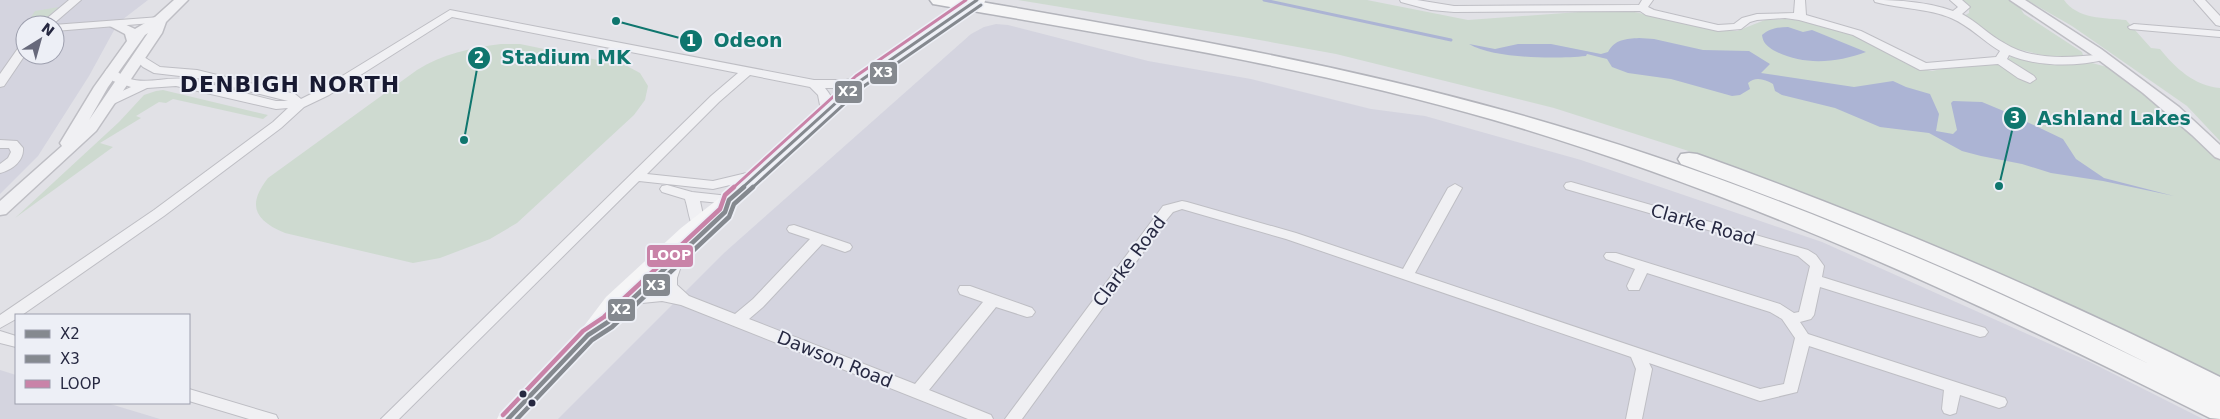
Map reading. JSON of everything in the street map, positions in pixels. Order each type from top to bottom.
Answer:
[{"type":"highway","points":[[939,0],[1404,82]]},
{"type":"highway","points":[[985,0],[1254,42],[1440,91],[1556,116],[1670,153],[1841,215],[1992,279],[2124,340],[2220,389]]},
{"type":"highway","points":[[1440,91],[1549,130],[1670,168],[1818,224],[1938,275],[2101,351],[2220,411]]},
{"type":"main road","points":[[508,419],[698,224],[729,200],[860,82],[977,0]]},
{"type":"main road","points":[[598,325],[632,299],[725,212],[729,200]]},
{"type":"street","points":[[57,15],[76,0]]},
{"type":"street","points":[[64,150],[86,110],[133,41],[144,28],[160,20],[182,0]]},
{"type":"street","points":[[1405,0],[1431,7],[1468,5],[1522,10],[1579,4],[1646,4],[1650,13],[1718,28],[1737,27],[1746,20],[1757,17],[1800,17],[1857,33],[1924,66],[2003,55],[2054,61],[2076,61],[2103,57]]},
{"type":"street","points":[[1800,0],[1800,17]]},
{"type":"street","points":[[1879,0],[1954,15],[2003,55],[2019,74],[2030,79]]},
{"type":"street","points":[[1954,15],[1965,7],[1955,0]]},
{"type":"street","points":[[2016,0],[2103,57],[2155,94],[2198,131],[2220,154]]},
{"type":"street","points":[[2199,0],[2216,14],[2220,23]]},
{"type":"street","points":[[0,323],[159,214],[277,125],[300,104],[325,92],[450,13],[814,84],[860,82]]},
{"type":"street","points":[[65,28],[160,20]]},
{"type":"street","points":[[0,210],[64,150],[91,128],[155,32],[160,20]]},
{"type":"street","points":[[115,25],[131,32],[133,41]]},
{"type":"street","points":[[2134,27],[2220,34]]},
{"type":"street","points":[[139,57],[147,65],[158,70],[197,74],[273,92],[292,97],[300,104]]},
{"type":"street","points":[[0,83],[15,61]]},
{"type":"street","points":[[389,419],[715,99],[748,71]]},
{"type":"street","points":[[111,72],[122,83],[136,85],[185,83],[276,106],[300,104]]},
{"type":"street","points":[[86,110],[107,91],[122,83],[146,75],[169,72]]},
{"type":"street","points":[[109,102],[152,83]]},
{"type":"street","points":[[814,84],[822,90],[827,99],[827,110]]},
{"type":"street","points":[[0,144],[12,144],[17,148],[18,153],[15,158],[0,169]]},
{"type":"street","points":[[636,177],[716,185],[755,175]]},
{"type":"street","points":[[636,177],[647,184],[692,196],[729,200]]},
{"type":"street","name":"Clarke Road","points":[[1571,186],[1802,253],[1811,258],[1817,266],[1806,315],[1791,320]]},
{"type":"street","points":[[1407,275],[1455,188]]},
{"type":"street","points":[[692,196],[698,224]]},
{"type":"street","name":"Clarke Road","points":[[1013,419],[1162,215],[1175,206],[1190,206],[1291,236],[1760,395],[1791,388],[1803,338]]},
{"type":"street","points":[[794,229],[845,247]]},
{"type":"street","points":[[738,320],[758,303],[820,238]]},
{"type":"street","points":[[1611,256],[1775,308],[1787,314],[1803,338],[1999,402]]},
{"type":"street","points":[[677,257],[670,278],[670,287],[684,300]]},
{"type":"street","points":[[1634,286],[1643,266]]},
{"type":"street","points":[[1814,280],[1980,332]]},
{"type":"street","points":[[965,290],[1027,312]]},
{"type":"street","name":"Dawson Road","points":[[632,299],[662,296],[684,300],[985,419]]},
{"type":"street","points":[[917,392],[993,300]]},
{"type":"street","points":[[0,337],[15,342]]},
{"type":"street","points":[[1634,419],[1644,369],[1637,354]]},
{"type":"street","points":[[1950,409],[1953,387]]},
{"type":"street","points":[[190,395],[270,419]]},
{"type":"shaded area","points":[[0,0],[148,0],[118,23],[89,76],[38,156],[0,194]]},
{"type":"shaded area","points":[[1018,0],[1367,0],[1468,20],[1620,9],[1720,30],[1737,31],[1765,20],[1786,19],[1811,22],[1844,31],[1873,44],[1917,68],[1932,71],[1950,67],[2001,64],[2012,56],[2020,56],[2059,65],[2092,63],[2107,67],[2156,100],[2220,160],[2220,380],[1698,154],[1554,108],[1336,54]]},
{"type":"shaded area","points":[[1959,0],[2010,0],[2018,5],[2024,14],[2082,52],[2082,58],[2058,59],[2009,47],[1964,16],[1969,13],[1969,8]]},
{"type":"shaded area","points":[[2027,0],[2064,0],[2076,11],[2084,14],[2101,18],[2126,20],[2151,48],[2160,49],[2186,75],[2202,84],[2220,88],[2220,141],[2187,106],[2072,26]]},
{"type":"shaded area","points":[[59,7],[50,15],[32,15],[35,11]]},
{"type":"shaded area","points":[[996,24],[1008,25],[1148,61],[1251,79],[1371,109],[1425,116],[1581,160],[1822,242],[2090,362],[2203,419],[558,419],[724,253],[971,34],[984,27]]},
{"type":"shaded area","points":[[501,44],[520,44],[627,66],[640,73],[648,86],[645,100],[634,115],[517,223],[490,239],[440,258],[413,263],[285,233],[266,223],[260,217],[256,204],[257,196],[268,178],[417,70],[457,52]]},
{"type":"shaded area","points":[[163,90],[268,115],[263,119],[173,99],[166,103],[159,102],[136,116],[141,118],[100,143],[113,147],[15,218],[119,122],[144,95]]},
{"type":"shaded area","points":[[0,370],[15,375],[15,404],[110,404],[160,419],[0,419]]},
{"type":"water","points":[[1788,27],[1803,32],[1812,30],[1866,52],[1843,59],[1807,61],[1795,59],[1767,46],[1762,35],[1774,28]]},
{"type":"water","points":[[1654,39],[1703,50],[1749,51],[1770,64],[1761,73],[1854,87],[1893,81],[1930,94],[1939,114],[1936,131],[1953,134],[1957,130],[1951,103],[1953,101],[1982,102],[2063,139],[2076,159],[2104,178],[2174,196],[2103,181],[2051,173],[2022,164],[1962,151],[1929,133],[1880,127],[1835,108],[1782,95],[1775,91],[1773,84],[1763,80],[1751,81],[1748,83],[1750,89],[1740,95],[1732,96],[1671,79],[1628,73],[1612,67],[1607,59],[1587,54],[1586,56],[1573,57],[1526,57],[1494,53],[1469,44],[1495,49],[1518,44],[1551,44],[1601,54],[1608,52],[1614,44],[1621,40]]},
{"type":"waterway","points":[[1264,0],[1451,40]]},
{"type":"transit line","name":"LOOP","points":[[503,415],[583,331],[604,317],[720,209],[725,195],[856,76],[966,0]]},
{"type":"transit line","name":"X2","points":[[508,419],[588,335],[608,322],[725,212],[729,200],[860,81],[977,0]]},
{"type":"transit line","name":"X3","points":[[517,419],[592,340],[612,327],[729,217],[734,204],[864,86],[981,5]]},
{"type":"place","name":"Odeon","points":[[616,21]]},
{"type":"place","name":"Stadium MK","points":[[464,140]]},
{"type":"place","name":"Ashland Lakes","points":[[1999,186]]},
{"type":"district","name":"DENBIGH NORTH","points":[[290,84]]}]
